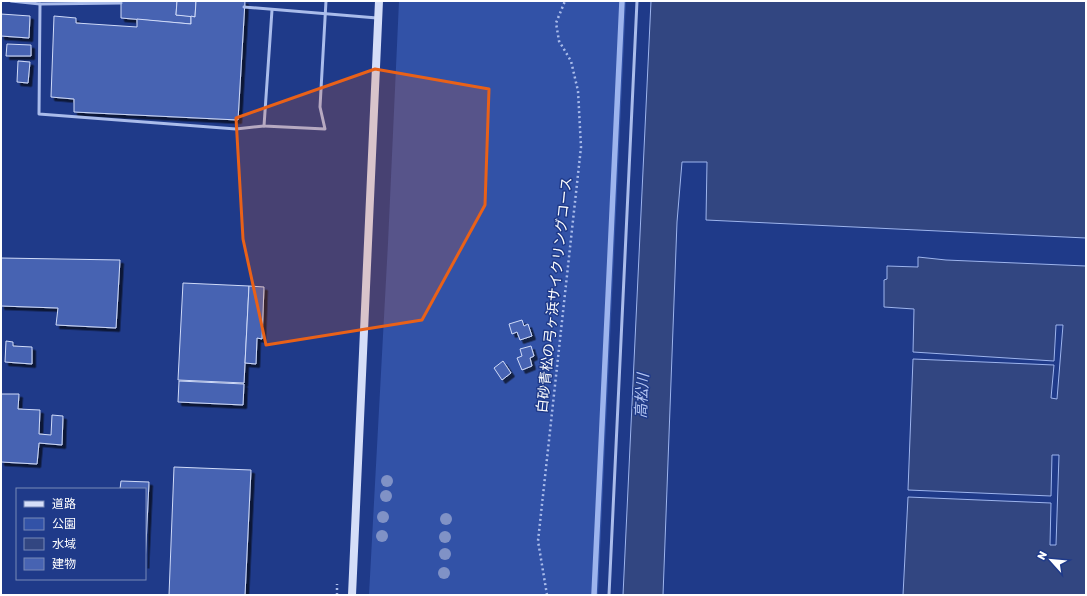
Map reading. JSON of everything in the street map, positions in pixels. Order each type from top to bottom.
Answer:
[{"type":"street","points":[[352,595],[379,1]]},
{"type":"lane","points":[[11,1],[40,4],[121,3]]},
{"type":"lane","points":[[40,4],[39,114],[236,129],[264,126],[325,129],[320,107],[326,1]]},
{"type":"lane","points":[[609,595],[638,1]]},
{"type":"lane","points":[[244,7],[378,18]]},
{"type":"lane","points":[[264,126],[272,10]]},
{"type":"path","name":"白砂青松の弓ヶ浜サイクリングコース","points":[[547,595],[538,541],[581,147],[578,91],[571,61],[560,42],[556,23],[565,1]]},
{"type":"highlighted area","points":[[375,69],[489,89],[485,205],[422,320],[266,345],[243,239],[236,118]]},
{"type":"green space","points":[[399,1],[626,1],[598,595],[369,595],[388,243]]},
{"type":"water","name":"高松川","points":[[651,1],[1086,1],[1086,238],[706,220],[707,162],[682,162],[677,222],[663,595],[623,595]]},
{"type":"water","points":[[918,257],[946,260],[1086,266],[1086,595],[903,595],[908,497],[1051,503],[1050,545],[1056,545],[1059,455],[1052,455],[1051,496],[908,490],[913,359],[1054,365],[1051,398],[1057,399],[1063,325],[1056,325],[1054,361],[913,352],[914,309],[884,307],[884,280],[887,279],[887,266],[918,267]]},
{"type":"building","points":[[121,1],[177,1],[176,15],[191,16],[191,24],[121,18]]},
{"type":"building","points":[[177,1],[196,1],[195,17],[176,15]]},
{"type":"building","points":[[196,1],[245,1],[238,120],[74,112],[74,99],[51,97],[54,16],[76,18],[76,23],[137,27],[137,19],[191,24],[191,16],[195,17]]},
{"type":"building","points":[[1,14],[30,16],[29,38],[1,36]]},
{"type":"building","points":[[7,44],[31,45],[31,56],[6,56]]},
{"type":"building","points":[[18,61],[30,62],[28,83],[17,82]]},
{"type":"building","points":[[1,258],[120,260],[116,328],[56,325],[58,308],[1,306]]},
{"type":"building","points":[[183,283],[249,286],[244,383],[178,380]]},
{"type":"building","points":[[249,286],[264,287],[262,339],[257,338],[256,364],[245,363]]},
{"type":"building","points":[[522,320],[524,326],[528,324],[532,336],[520,340],[517,332],[512,334],[509,324]]},
{"type":"building","points":[[6,341],[13,342],[13,346],[32,347],[32,364],[5,362]]},
{"type":"building","points":[[531,346],[534,356],[530,358],[532,366],[522,370],[517,358],[522,356],[520,349]]},
{"type":"building","points":[[503,361],[511,373],[502,380],[494,368]]},
{"type":"building","points":[[179,381],[244,384],[243,405],[178,402]]},
{"type":"building","points":[[1,394],[19,394],[18,409],[40,410],[39,434],[51,435],[52,415],[63,416],[62,445],[39,443],[37,464],[1,462]]},
{"type":"building","points":[[174,467],[251,470],[245,595],[169,595]]},
{"type":"building","points":[[121,481],[149,482],[146,544],[146,488],[120,488]]},
{"type":"waterway","points":[[594,595],[622,1]]}]
